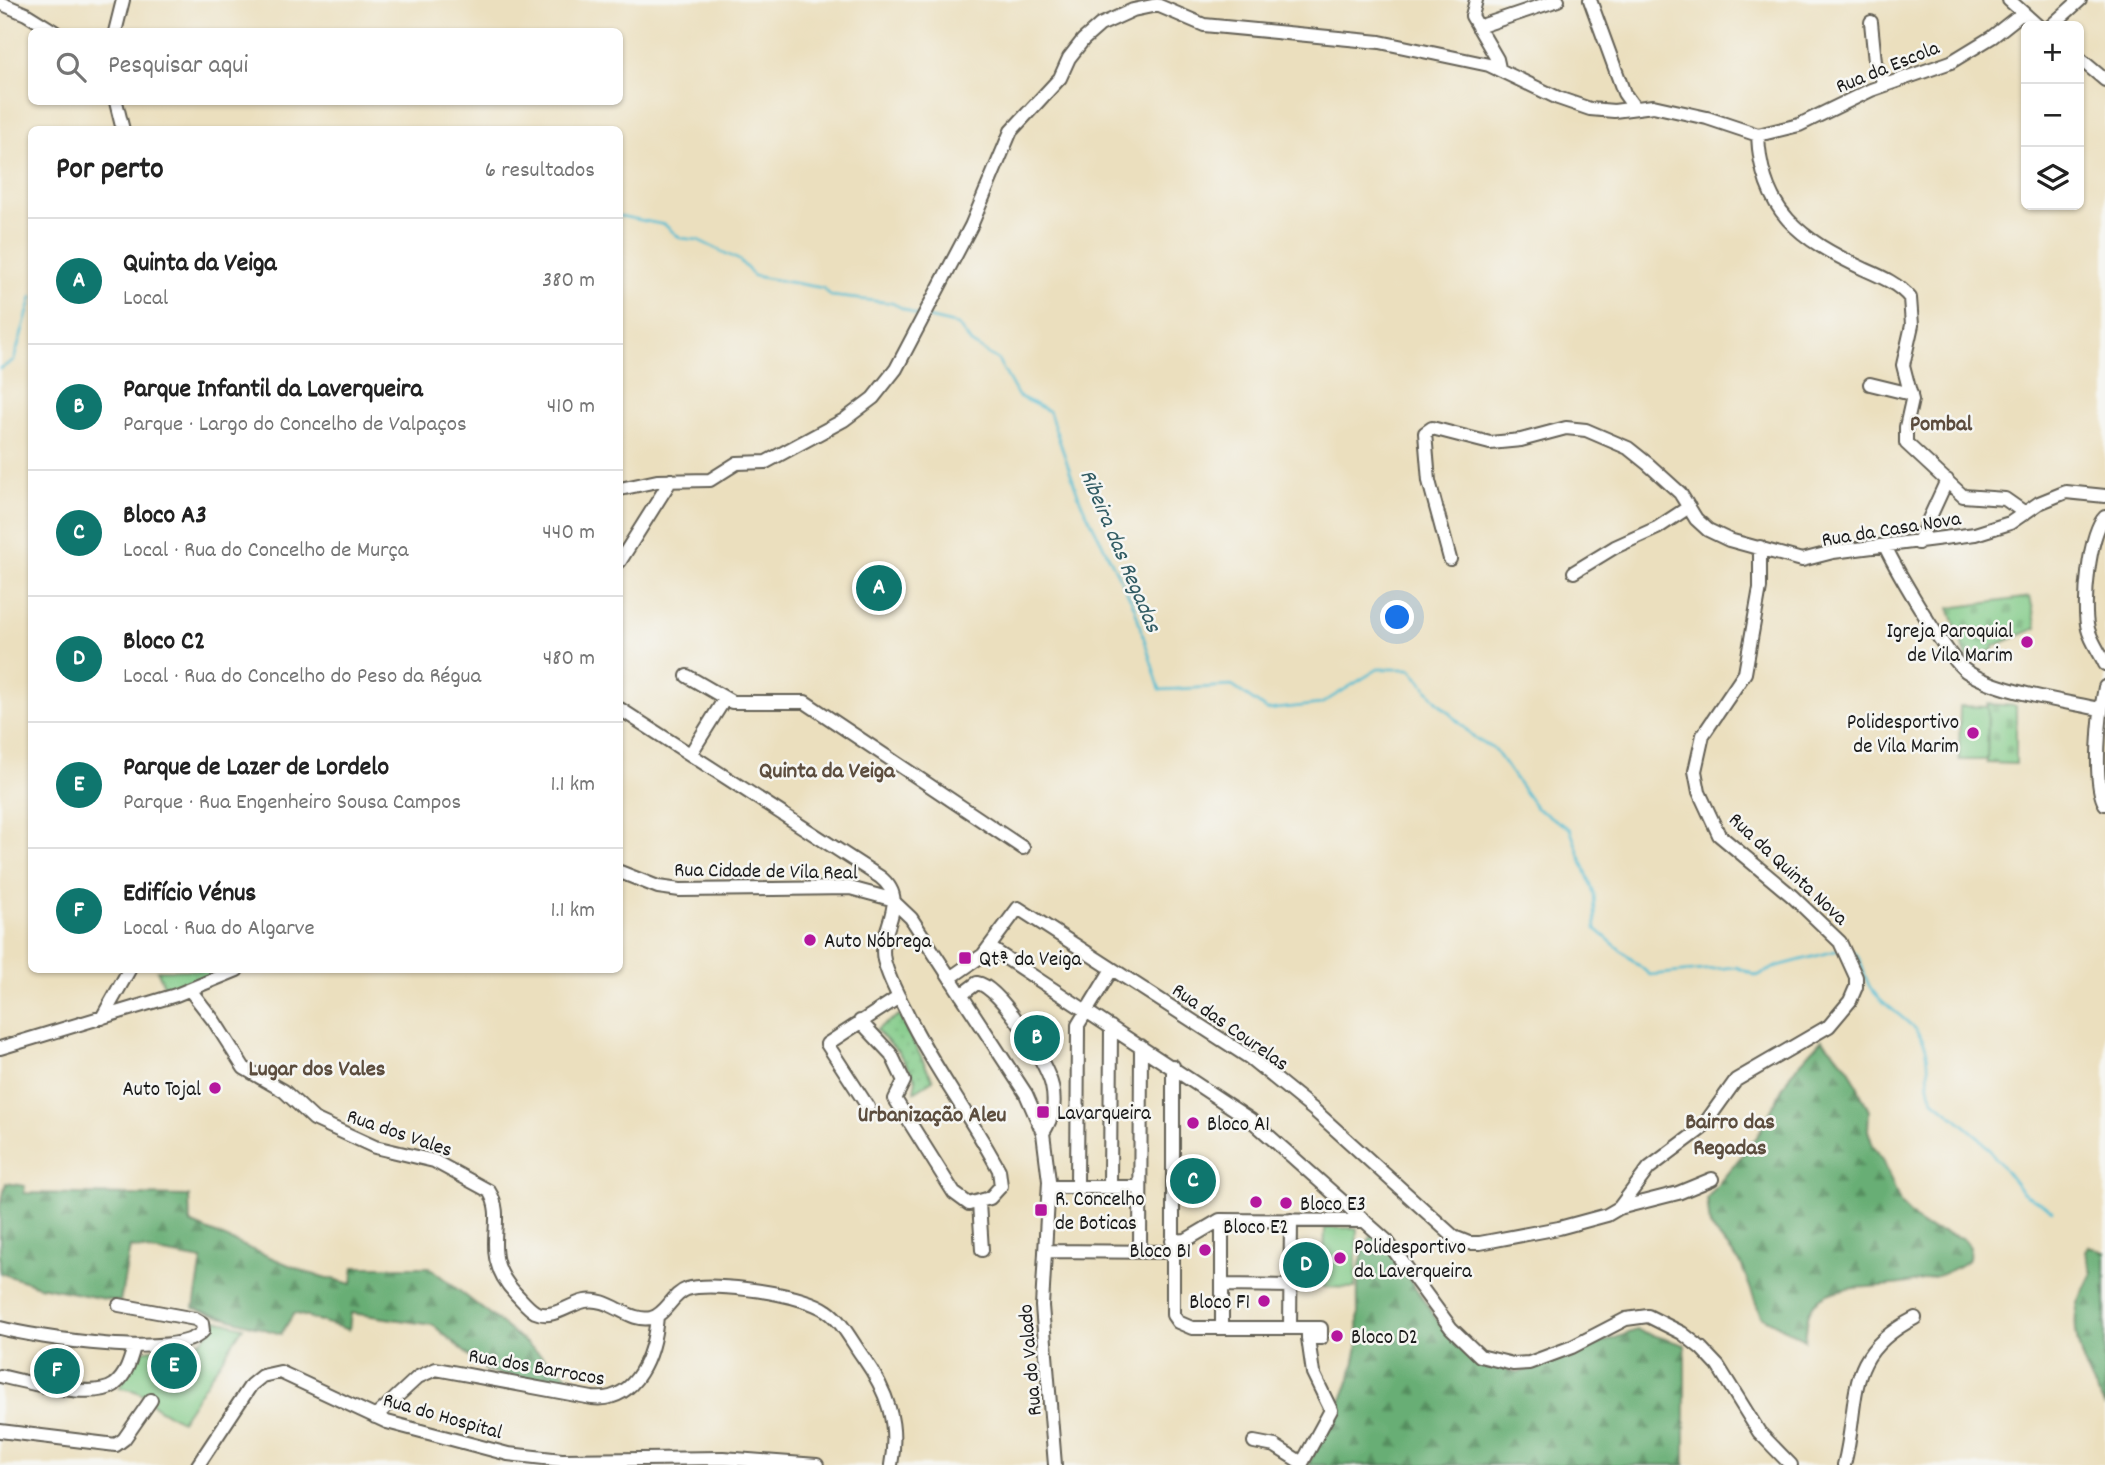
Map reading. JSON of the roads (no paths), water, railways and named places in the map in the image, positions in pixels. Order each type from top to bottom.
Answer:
[{"type":"street","points":[[116,28],[123,0]]},
{"type":"street","points":[[1476,0],[1472,12],[1499,68]]},
{"type":"street","points":[[1478,27],[1558,0]]},
{"type":"street","points":[[1590,0],[1624,93],[1634,107]]},
{"type":"street","points":[[2008,0],[2031,21]]},
{"type":"street","points":[[2057,21],[2080,0]]},
{"type":"street","points":[[0,3],[26,14],[49,28]]},
{"type":"street","points":[[623,488],[671,480],[710,480],[737,463],[766,462],[844,420],[886,385],[971,226],[1011,131],[1060,78],[1083,40],[1100,25],[1120,15],[1157,5],[1204,25],[1369,40],[1499,68],[1577,106],[1604,111],[1653,106],[1758,135],[1760,164],[1765,179],[1795,228],[1816,246],[1893,284],[1910,298],[1912,325],[1903,370],[1911,394],[1906,443],[1965,497],[2005,499],[2025,513]]},
{"type":"street","name":"Rua da Escola","points":[[1758,135],[1808,122],[1885,85],[1951,62],[1992,37],[2021,14]]},
{"type":"street","points":[[1871,22],[1875,62],[1885,85]]},
{"type":"street","points":[[2084,62],[2105,80]]},
{"type":"street","points":[[117,105],[122,126]]},
{"type":"street","points":[[1870,384],[1911,394]]},
{"type":"street","name":"Rua da Casa Nova","points":[[1450,559],[1429,481],[1425,436],[1432,428],[1490,443],[1528,439],[1561,429],[1586,430],[1635,454],[1677,489],[1696,520],[1709,530],[1728,540],[1805,561],[1833,552],[1918,543],[1990,530],[2010,523],[2046,500],[2066,492],[2105,496]]},
{"type":"street","points":[[623,556],[671,480]]},
{"type":"street","points":[[1918,543],[1947,480]]},
{"type":"street","points":[[1574,572],[1611,549],[1657,528],[1689,507]]},
{"type":"street","points":[[2105,516],[2098,524],[2090,552],[2087,622],[2100,642],[2105,664]]},
{"type":"street","points":[[1885,546],[1904,585],[1964,670],[2102,717]]},
{"type":"street","name":"Rua da Quinta Nova","points":[[1619,1208],[1649,1168],[1701,1129],[1736,1080],[1829,1026],[1850,1002],[1856,987],[1856,977],[1840,942],[1792,896],[1719,835],[1699,792],[1695,771],[1703,735],[1745,673],[1760,587],[1760,547]]},
{"type":"street","points":[[687,677],[724,700],[760,704],[791,700],[805,702],[1023,848]]},
{"type":"street","points":[[2105,687],[2098,785],[2105,804]]},
{"type":"street","points":[[691,753],[724,700]]},
{"type":"street","points":[[623,711],[880,877],[891,889],[896,902],[890,926],[884,935],[882,950],[899,997],[936,1070],[999,1170],[1002,1180],[999,1191],[979,1203],[964,1202],[949,1186],[895,1099],[904,1081],[899,1066],[860,1021]]},
{"type":"street","name":"Rua Cidade de Vila Real","points":[[623,873],[673,890],[835,887],[878,894]]},
{"type":"street","points":[[880,877],[878,894],[896,902]]},
{"type":"street","name":"Rua do Valado","points":[[896,902],[911,918],[1030,1100],[1043,1133],[1049,1160],[1049,1187],[1042,1306],[1055,1465]]},
{"type":"street","name":"Rua das Courelas","points":[[989,947],[1018,908],[1250,1058],[1314,1110],[1444,1228],[1469,1243],[1559,1228],[1619,1208],[1680,1193],[1712,1179]]},
{"type":"street","points":[[890,926],[911,918]]},
{"type":"street","points":[[950,978],[979,958],[989,947],[1251,1120],[1387,1241],[1465,1345],[1480,1356],[1513,1364],[1549,1357],[1626,1319],[1648,1316],[1692,1340],[1718,1366],[1759,1432],[1791,1465]]},
{"type":"street","points":[[1077,1187],[1078,1027],[1085,1010],[1112,969]]},
{"type":"street","points":[[102,1018],[129,973]]},
{"type":"street","points":[[0,1048],[190,990],[230,973]]},
{"type":"street","points":[[961,995],[976,983],[995,991],[1042,1063],[1052,1085],[1054,1110],[1043,1133]]},
{"type":"street","name":"Rua dos Vales","points":[[190,990],[248,1072],[284,1091],[314,1119],[375,1147],[435,1161],[489,1191],[494,1205],[494,1259],[498,1270],[531,1309],[541,1314],[553,1313],[591,1300],[642,1318],[657,1316]]},
{"type":"street","points":[[868,1107],[827,1044],[899,997]]},
{"type":"street","points":[[1110,1187],[1111,1027]]},
{"type":"street","points":[[1140,1251],[1141,1046]]},
{"type":"street","points":[[1173,1066],[1171,1306],[1175,1319],[1187,1327],[1290,1328],[1308,1333],[1313,1373],[1331,1410],[1301,1464],[1275,1446],[1254,1441]]},
{"type":"street","points":[[1049,1187],[1140,1187]]},
{"type":"street","points":[[979,1203],[982,1250]]},
{"type":"street","points":[[1045,1251],[1140,1251],[1172,1246],[1222,1220],[1365,1221]]},
{"type":"street","points":[[1222,1220],[1222,1328]]},
{"type":"street","points":[[1290,1328],[1291,1220]]},
{"type":"street","points":[[1222,1285],[1290,1286]]},
{"type":"street","points":[[657,1316],[675,1295],[697,1287],[768,1292],[825,1310],[873,1371],[887,1399],[895,1426],[891,1465]]},
{"type":"street","points":[[0,1328],[39,1337],[134,1347],[193,1339],[202,1333],[203,1325],[193,1318],[119,1305]]},
{"type":"street","name":"Rua dos Barrocos","points":[[375,1417],[414,1381],[436,1369],[592,1398],[616,1397],[629,1387],[644,1364],[653,1342],[657,1316]]},
{"type":"street","points":[[1844,1465],[1850,1441],[1854,1386],[1860,1372],[1896,1328],[1916,1318]]},
{"type":"street","points":[[0,1376],[80,1390],[106,1389],[122,1377],[134,1347]]},
{"type":"street","name":"Rua do Hospital","points":[[198,1465],[247,1389],[267,1374],[288,1374],[375,1417],[473,1447],[536,1458],[577,1461],[731,1458],[817,1465]]},
{"type":"street","points":[[0,1432],[116,1445],[124,1439],[151,1399]]},
{"type":"waterway","name":"Ribeira das Regadas","points":[[623,217],[665,225],[680,238],[698,240],[739,260],[754,276],[823,288],[831,296],[892,303],[918,316]]},
{"type":"waterway","name":"Ribeira das Regadas","points":[[0,369],[14,360],[28,311]]},
{"type":"waterway","name":"Ribeira das Regadas","points":[[928,318],[958,325],[971,343],[998,360],[1018,396],[1049,411],[1080,500],[1134,606],[1160,690],[1232,686],[1267,710],[1321,704],[1378,669],[1411,669],[1436,700],[1475,738],[1495,750],[1536,808],[1570,829],[1594,893],[1596,929],[1650,975],[1736,967],[1757,976],[1778,966],[1839,950]]},
{"type":"waterway","name":"Ribeira das Regadas","points":[[1849,949],[1858,956],[1872,990],[1920,1036],[1927,1052],[1929,1086],[1933,1099],[1981,1139],[2022,1192],[2052,1210]]},
{"type":"place","name":"Quinta da Veiga","points":[[879,588]]},
{"type":"place","name":"Igreja Paroquial de Vila Marim","points":[[2027,642]]},
{"type":"place","name":"Polidesportivo de Vila Marim","points":[[1973,733]]},
{"type":"place","name":"Auto Nóbrega","points":[[810,940]]},
{"type":"place","name":"Qtª da Veiga","points":[[965,958]]},
{"type":"place","name":"Parque Infantil da Laverqueira","points":[[1037,1038]]},
{"type":"place","name":"Auto Tojal","points":[[215,1088]]},
{"type":"place","name":"Lavarqueira","points":[[1043,1112]]},
{"type":"place","name":"Bloco A1","points":[[1193,1123]]},
{"type":"place","name":"Bloco A3","points":[[1193,1181]]},
{"type":"place","name":"Bloco E2","points":[[1256,1202]]},
{"type":"place","name":"Bloco E3","points":[[1286,1203]]},
{"type":"place","name":"R. Concelho de Boticas","points":[[1041,1210]]},
{"type":"place","name":"Bloco B1","points":[[1205,1250]]},
{"type":"place","name":"Polidesportivo da Laverqueira","points":[[1340,1258]]},
{"type":"place","name":"Bloco C2","points":[[1306,1265]]},
{"type":"place","name":"Bloco F1","points":[[1264,1301]]},
{"type":"place","name":"Bloco D2","points":[[1337,1336]]},
{"type":"place","name":"Parque de Lazer de Lordelo","points":[[174,1366]]},
{"type":"place","name":"Edifício Vénus","points":[[57,1371]]},
{"type":"district","name":"Pombal","points":[[1941,422]]},
{"type":"district","name":"Quinta da Veiga","points":[[827,769]]},
{"type":"district","name":"Lugar dos Vales","points":[[317,1067]]},
{"type":"district","name":"Urbanização Aleu","points":[[932,1113]]},
{"type":"district","name":"Bairro das Regadas","points":[[1730,1133]]}]
